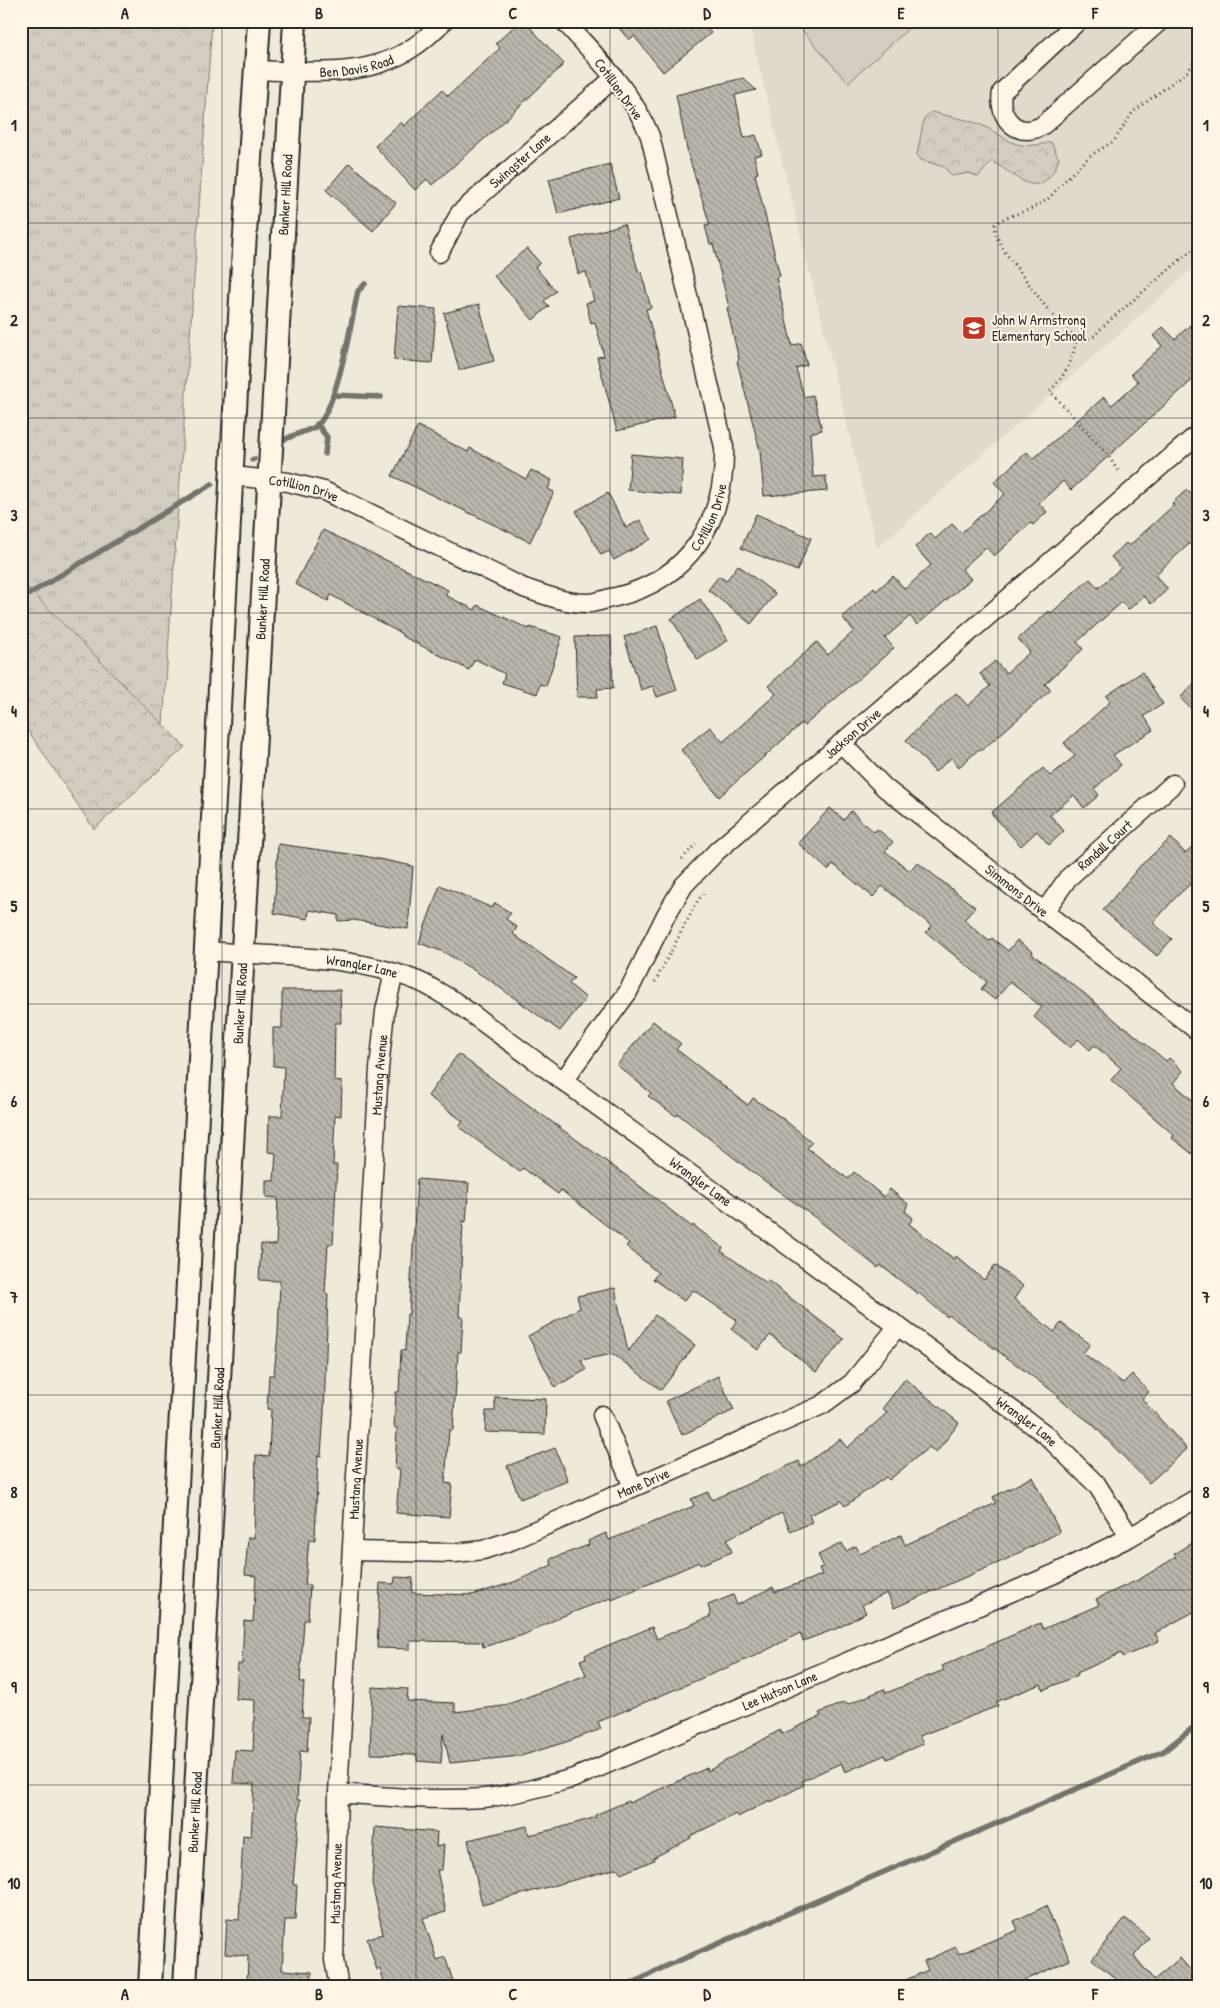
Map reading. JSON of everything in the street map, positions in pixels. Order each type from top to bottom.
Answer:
[{"type":"main road","points":[[150,1987],[233,476],[260,21]]},
{"type":"main road","name":"Bunker Hill Road","points":[[185,1987],[295,21]]},
{"type":"street","name":"Ben Davis Road","points":[[256,70],[345,72],[380,63],[414,47],[444,21]]},
{"type":"street","name":"Cotillion Drive","points":[[233,476],[293,483],[324,491],[524,588],[555,598],[590,603],[623,595],[652,585],[682,563],[703,537],[715,511],[725,474],[724,447],[650,136],[641,115],[614,78],[564,21]]},
{"type":"street","points":[[1078,21],[1002,92],[1001,107],[1007,121],[1012,126],[1031,130],[1043,125],[1160,21]]},
{"type":"street","name":"Swingster Lane","points":[[439,254],[460,213],[614,78]]},
{"type":"street","name":"Jackson Drive","points":[[563,1081],[628,992],[666,915],[684,885],[717,851],[1199,433]]},
{"type":"street","name":"Simmons Drive","points":[[841,743],[885,788],[1199,1032]]},
{"type":"street","name":"Randall Court","points":[[1044,912],[1068,878],[1173,784]]},
{"type":"street","name":"Wrangler Lane","points":[[207,951],[343,962],[394,973],[419,981],[454,1001],[1045,1434],[1096,1485],[1130,1536]]},
{"type":"street","name":"Mustang Avenue","points":[[339,1987],[334,1960],[338,1793],[379,1070],[385,1011],[394,973]]},
{"type":"street","name":"Mane Drive","points":[[352,1550],[455,1553],[483,1550],[513,1540],[822,1406],[852,1383],[898,1326]]},
{"type":"street","points":[[602,1415],[633,1487]]},
{"type":"street","name":"Lee Hutson Lane","points":[[338,1793],[432,1798],[484,1798],[527,1791],[574,1778],[1036,1582],[1130,1536],[1199,1497]]},
{"type":"path","points":[[1199,55],[1188,71],[1133,112],[1114,141],[1091,155],[1069,175],[1048,199],[1031,209],[1000,220],[995,225],[996,235],[1004,251],[1056,320],[1076,337],[1084,340],[1094,336],[1199,244]]},
{"type":"path","points":[[1076,337],[1073,358],[1064,375],[1050,390],[1108,455],[1119,473]]},
{"type":"path","points":[[653,984],[698,900],[709,886]]},
{"type":"shaded area","name":"John W Armstrong Elementary School","points":[[748,21],[1199,21],[1199,263],[877,548]]},
{"type":"green space","points":[[21,21],[212,21],[163,724],[21,646]]},
{"type":"green space","points":[[794,21],[917,21],[848,83]]},
{"type":"green space","points":[[931,112],[976,123],[1010,142],[1026,146],[1051,142],[1059,159],[1052,173],[1045,181],[1038,184],[1030,184],[1021,180],[992,161],[978,177],[969,173],[952,176],[944,167],[921,160],[917,155],[924,118]]},
{"type":"green space","points":[[21,581],[185,747],[94,829],[21,720]]},
{"type":"building","points":[[520,21],[524,21],[564,64],[499,126],[432,185],[427,179],[415,190],[375,146],[401,122],[404,126],[442,90],[448,96],[500,48],[496,43]]},
{"type":"building","points":[[613,21],[701,21],[711,33],[663,72],[634,36],[629,40]]},
{"type":"building","points":[[743,78],[756,90],[735,95],[744,138],[756,135],[762,154],[754,156],[758,173],[755,174],[780,276],[776,277],[792,346],[801,343],[807,365],[796,368],[804,397],[813,395],[822,430],[810,433],[813,477],[826,476],[827,491],[764,496],[760,451],[737,361],[739,360],[727,308],[729,307],[713,244],[710,244],[705,226],[710,225],[688,154],[676,95]]},
{"type":"building","points":[[349,163],[396,203],[373,231],[326,190]]},
{"type":"building","points":[[610,164],[619,198],[558,214],[549,179]]},
{"type":"building","points":[[624,224],[651,308],[646,309],[675,417],[617,431],[597,357],[604,356],[595,322],[591,323],[586,303],[594,301],[586,272],[578,274],[571,239]]},
{"type":"building","points":[[527,248],[540,263],[535,267],[556,291],[544,301],[549,306],[533,320],[494,276]]},
{"type":"building","points":[[479,304],[494,361],[459,370],[444,313]]},
{"type":"building","points":[[398,306],[436,309],[432,363],[394,360]]},
{"type":"building","points":[[1199,317],[1199,374],[1071,490],[1063,481],[1039,503],[1047,512],[1033,525],[1031,523],[994,556],[986,547],[962,569],[971,579],[917,625],[910,616],[885,638],[894,648],[804,726],[802,723],[719,797],[681,750],[710,727],[723,742],[776,694],[768,686],[817,642],[828,655],[854,631],[842,617],[874,588],[876,591],[893,576],[905,589],[931,565],[915,547],[930,533],[935,539],[952,524],[961,533],[1005,494],[994,482],[1027,452],[1033,459],[1104,397],[1112,405],[1138,382],[1131,374],[1162,346],[1153,336],[1163,327],[1175,339]]},
{"type":"building","points":[[418,426],[468,452],[470,448],[526,479],[531,470],[552,480],[548,489],[554,492],[530,542],[392,476]]},
{"type":"building","points":[[631,454],[683,459],[681,495],[628,490]]},
{"type":"building","points":[[1187,490],[1199,503],[1199,535],[1155,575],[1168,589],[1151,604],[1144,596],[1128,610],[1122,602],[1077,642],[1083,649],[1045,684],[1051,690],[981,751],[979,749],[959,767],[951,758],[935,772],[906,740],[956,693],[968,706],[990,686],[980,674],[995,661],[1006,673],[1030,652],[1018,639],[1049,611],[1051,613],[1090,579],[1098,588],[1121,568],[1111,557],[1126,543],[1129,546],[1174,505],[1172,503]]},
{"type":"building","points":[[608,493],[626,528],[640,520],[651,539],[614,560],[609,551],[601,555],[576,511]]},
{"type":"building","points":[[756,514],[811,538],[797,571],[741,548]]},
{"type":"building","points":[[323,530],[448,590],[445,595],[475,610],[477,605],[529,629],[530,627],[562,637],[546,686],[540,684],[537,694],[502,683],[505,674],[475,659],[469,670],[402,636],[402,634],[331,595],[328,601],[295,584]]},
{"type":"building","points":[[738,565],[775,594],[751,624],[708,590],[719,576],[726,581]]},
{"type":"building","points":[[700,599],[728,640],[698,660],[671,619]]},
{"type":"building","points":[[657,626],[677,690],[657,697],[653,686],[641,690],[624,637]]},
{"type":"building","points":[[611,636],[613,688],[597,689],[598,697],[577,697],[575,637]]},
{"type":"building","points":[[1142,672],[1163,704],[1144,716],[1153,730],[1113,755],[1121,765],[1094,789],[1099,795],[1084,808],[1074,795],[1050,815],[1064,831],[1049,845],[1037,831],[1021,846],[991,813],[1043,768],[1050,776],[1075,756],[1064,743],[1110,702],[1106,696]]},
{"type":"building","points":[[1199,678],[1199,716],[1180,698]]},
{"type":"building","points":[[830,808],[844,820],[851,811],[874,832],[877,829],[893,842],[885,851],[910,871],[917,862],[975,907],[964,920],[989,941],[992,938],[1008,951],[1017,940],[1166,1061],[1169,1058],[1183,1071],[1173,1083],[1199,1106],[1199,1159],[1172,1138],[1174,1135],[1111,1080],[1121,1068],[1094,1045],[1090,1050],[1078,1039],[1070,1048],[1034,1017],[1042,1007],[1010,982],[995,1000],[981,989],[987,982],[926,932],[932,926],[882,886],[873,897],[833,864],[828,870],[798,843]]},
{"type":"building","points":[[1171,838],[1185,853],[1199,841],[1199,876],[1175,898],[1153,923],[1172,939],[1157,956],[1103,910],[1140,866]]},
{"type":"building","points":[[278,844],[364,856],[413,866],[408,929],[354,920],[338,921],[338,915],[309,910],[308,919],[274,913]]},
{"type":"building","points":[[440,885],[492,908],[495,903],[511,913],[506,919],[517,927],[513,934],[574,978],[569,984],[586,998],[560,1031],[488,979],[444,952],[419,943]]},
{"type":"building","points":[[282,990],[340,990],[341,1023],[335,1023],[334,1081],[342,1082],[341,1116],[335,1115],[333,1165],[337,1165],[333,1244],[328,1244],[325,1293],[328,1294],[324,1412],[321,1456],[318,1455],[315,1540],[309,1539],[305,1585],[310,1585],[308,1620],[304,1620],[300,1682],[304,1682],[302,1717],[309,1717],[307,1752],[300,1751],[297,1800],[300,1800],[293,1885],[297,1885],[295,1920],[285,1920],[282,1970],[312,1972],[311,1987],[247,1987],[248,1956],[225,1954],[227,1919],[239,1920],[243,1835],[251,1836],[254,1784],[233,1783],[235,1750],[253,1751],[255,1700],[236,1699],[238,1664],[242,1664],[244,1621],[253,1622],[256,1576],[245,1575],[248,1537],[254,1538],[256,1455],[269,1456],[271,1409],[267,1409],[269,1375],[274,1375],[278,1333],[280,1281],[259,1280],[261,1244],[276,1245],[278,1198],[266,1197],[266,1180],[274,1181],[276,1153],[268,1152],[269,1116],[282,1116],[284,1067],[273,1066],[273,1028],[282,1028]]},
{"type":"building","points":[[653,1021],[681,1044],[676,1049],[748,1105],[753,1098],[782,1118],[812,1142],[807,1148],[848,1179],[854,1172],[884,1197],[890,1189],[908,1204],[905,1211],[913,1218],[909,1224],[954,1259],[956,1256],[984,1280],[995,1265],[1023,1286],[1014,1299],[1054,1332],[1061,1323],[1090,1344],[1083,1353],[1123,1383],[1132,1374],[1149,1392],[1142,1399],[1187,1449],[1149,1483],[1092,1424],[1058,1398],[1059,1396],[949,1315],[947,1317],[919,1293],[880,1265],[878,1268],[817,1219],[678,1114],[676,1116],[648,1096],[651,1093],[617,1065]]},
{"type":"building","points":[[458,1054],[632,1180],[692,1227],[693,1225],[723,1248],[721,1251],[765,1282],[767,1280],[844,1339],[816,1372],[770,1335],[758,1350],[731,1329],[737,1320],[693,1290],[684,1301],[653,1279],[658,1273],[626,1246],[629,1243],[561,1190],[558,1194],[523,1168],[520,1172],[459,1127],[463,1121],[428,1096]]},
{"type":"building","points":[[417,1179],[469,1183],[466,1222],[463,1221],[459,1317],[463,1317],[461,1352],[458,1352],[453,1430],[449,1430],[445,1483],[452,1484],[449,1517],[396,1513],[400,1469],[395,1469],[397,1428],[394,1427],[396,1392],[399,1392],[401,1350],[405,1351],[407,1314],[409,1314]]},
{"type":"building","points":[[615,1288],[628,1352],[655,1315],[695,1345],[661,1390],[613,1354],[581,1360],[586,1370],[555,1387],[528,1336],[580,1308],[577,1296]]},
{"type":"building","points":[[718,1376],[734,1410],[682,1435],[666,1401]]},
{"type":"building","points":[[905,1379],[959,1423],[936,1453],[929,1447],[889,1480],[886,1477],[845,1506],[841,1501],[809,1515],[812,1522],[791,1532],[782,1513],[727,1539],[732,1552],[700,1565],[699,1562],[612,1600],[611,1598],[563,1616],[523,1635],[483,1647],[482,1642],[410,1641],[410,1649],[377,1648],[380,1583],[394,1584],[395,1577],[413,1578],[412,1593],[472,1595],[514,1582],[552,1565],[550,1559],[589,1545],[588,1541],[606,1533],[609,1540],[694,1506],[691,1499],[708,1492],[712,1500],[799,1461],[801,1467],[840,1439],[847,1448],[887,1413],[882,1409]]},
{"type":"building","points":[[495,1397],[546,1399],[545,1434],[485,1432],[486,1411],[495,1411]]},
{"type":"building","points":[[555,1448],[568,1481],[520,1499],[507,1466]]},
{"type":"building","points":[[1032,1477],[1060,1532],[1005,1560],[894,1608],[887,1593],[862,1605],[866,1613],[838,1628],[803,1641],[800,1633],[757,1655],[598,1722],[601,1729],[521,1756],[450,1763],[443,1734],[441,1763],[417,1761],[417,1755],[370,1754],[372,1687],[408,1689],[407,1701],[455,1703],[455,1712],[503,1706],[586,1675],[580,1660],[586,1658],[585,1655],[652,1627],[657,1639],[711,1616],[708,1605],[733,1595],[737,1605],[773,1587],[775,1592],[822,1575],[819,1568],[824,1567],[818,1555],[842,1543],[846,1551],[856,1546],[860,1554],[901,1535],[905,1545],[996,1503],[993,1497]]},
{"type":"building","points":[[1199,1538],[1199,1609],[1155,1633],[1159,1641],[1123,1657],[1121,1653],[1043,1690],[1041,1684],[996,1702],[998,1706],[919,1736],[923,1744],[887,1759],[885,1755],[845,1772],[841,1763],[802,1781],[804,1785],[771,1802],[770,1800],[738,1817],[736,1814],[690,1836],[691,1838],[653,1858],[654,1860],[621,1874],[618,1868],[482,1905],[468,1840],[527,1826],[529,1835],[559,1828],[596,1817],[595,1815],[628,1801],[629,1803],[707,1768],[708,1771],[780,1730],[782,1734],[821,1716],[819,1713],[845,1702],[847,1705],[884,1689],[886,1693],[944,1670],[942,1666],[1040,1623],[1043,1629],[1099,1605],[1096,1599],[1140,1579],[1176,1557],[1174,1554]]},
{"type":"building","points":[[375,1827],[437,1832],[436,1847],[444,1845],[442,1870],[437,1870],[446,1912],[423,1918],[437,1960],[445,1957],[455,1987],[386,1987],[380,1969],[377,1970],[367,1939],[383,1934],[372,1883]]},
{"type":"building","points":[[1046,1906],[1070,1960],[1018,1983],[1020,1987],[890,1987],[928,1970],[924,1961],[956,1947],[959,1954],[1018,1930],[1014,1921]]},
{"type":"building","points":[[1125,1918],[1149,1938],[1134,1956],[1154,1980],[1180,1958],[1199,1980],[1199,1987],[1125,1987],[1092,1959]]},
{"type":"waterway","points":[[286,439],[315,427],[323,419],[330,404],[342,365],[358,291],[365,284]]},
{"type":"waterway","points":[[333,395],[381,397]]},
{"type":"waterway","points":[[317,424],[327,437],[325,454]]},
{"type":"waterway","points":[[21,599],[212,484]]},
{"type":"waterway","points":[[626,1987],[662,1968],[1164,1751],[1199,1723]]},
{"type":"place","name":"John W Armstrong Elementary School","points":[[974,328]]}]
